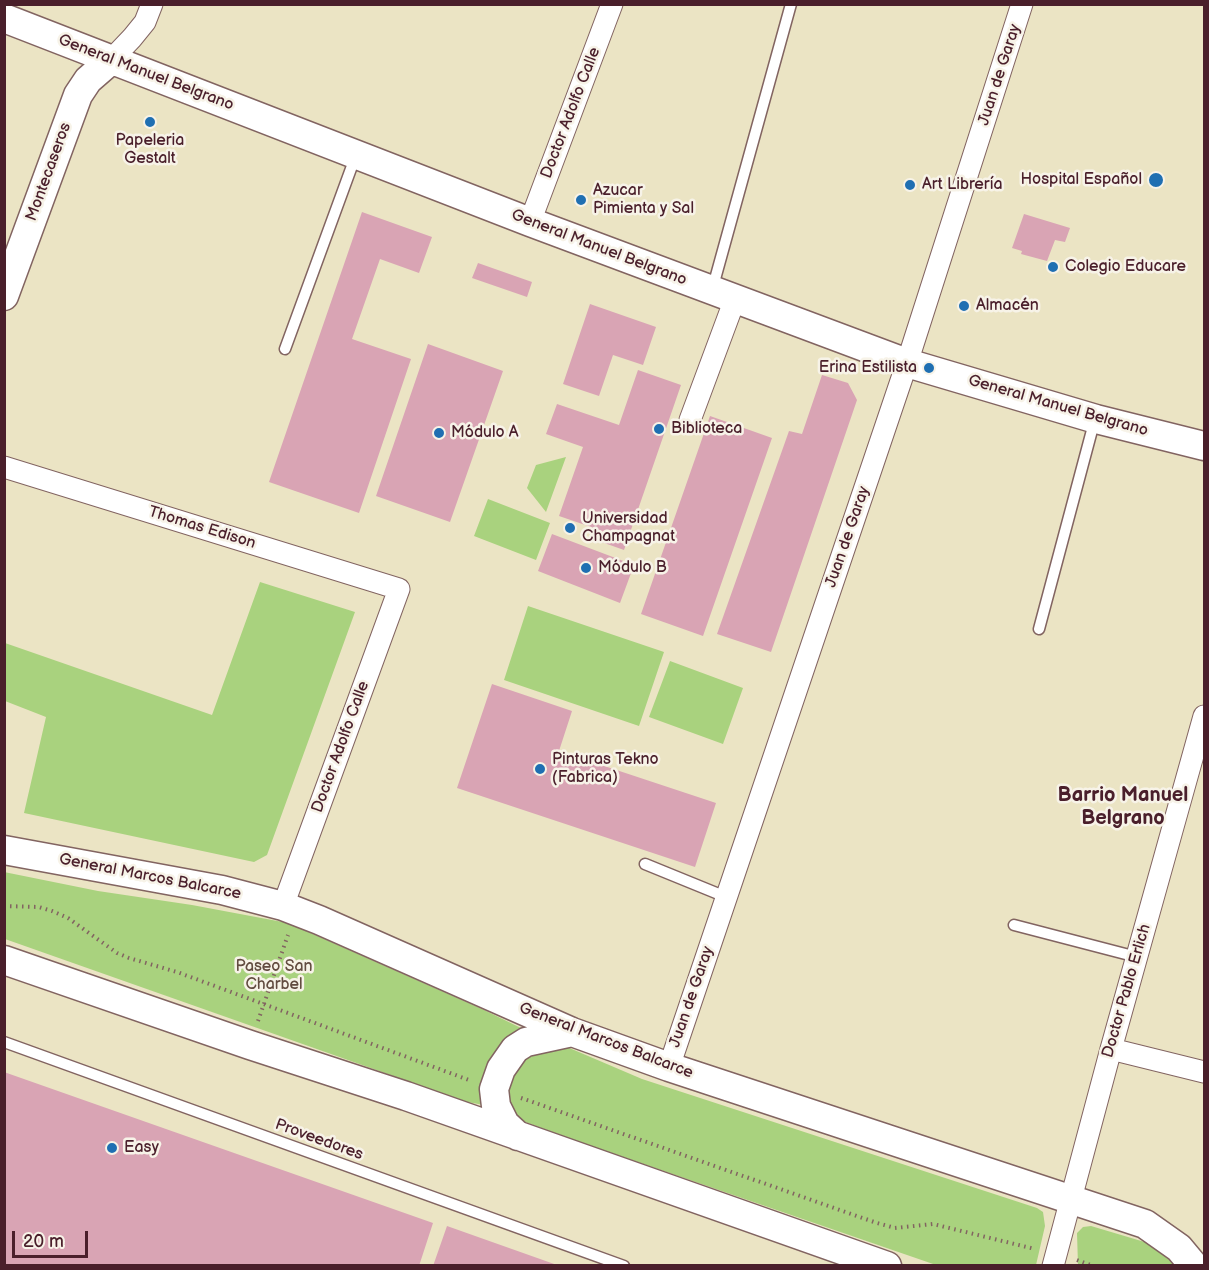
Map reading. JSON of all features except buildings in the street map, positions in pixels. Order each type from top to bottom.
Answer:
[{"type":"main road","name":"General Manuel Belgrano","points":[[4,18],[530,222],[907,363],[1095,419],[1204,446]]},
{"type":"main road","name":"Montecaseros","points":[[4,296],[78,95],[88,80],[111,60]]},
{"type":"main road","name":"General Marcos Balcarce","points":[[4,850],[222,890],[290,909],[572,1032],[669,1067],[1144,1224],[1179,1248],[1194,1266]]},
{"type":"main road","points":[[4,960],[518,1136],[887,1266]]},
{"type":"main road","points":[[518,1136],[500,1116],[494,1089],[501,1069],[515,1049],[526,1042],[572,1032]]},
{"type":"street","points":[[111,60],[145,22],[152,4]]},
{"type":"street","name":"Doctor Adolfo Calle","points":[[530,222],[612,4]]},
{"type":"street","name":"Juan de Garay","points":[[669,1067],[907,363],[1022,4]]},
{"type":"street","points":[[690,420],[723,295]]},
{"type":"street","name":"Thomas Edison","points":[[4,467],[399,589]]},
{"type":"street","name":"Doctor Adolfo Calle","points":[[290,909],[399,589]]},
{"type":"street","name":"Doctor Pablo Erlich","points":[[1055,1260],[1111,1048],[1204,716]]},
{"type":"street","points":[[1111,1048],[1204,1072]]},
{"type":"lane","points":[[723,295],[791,4]]},
{"type":"lane","points":[[285,349],[356,154]]},
{"type":"lane","points":[[1039,629],[1095,419]]},
{"type":"lane","points":[[645,864],[726,897]]},
{"type":"lane","points":[[1014,926],[1137,957]]},
{"type":"lane","name":"Proveedores","points":[[4,1042],[624,1266]]},
{"type":"path","points":[[4,906],[39,907],[52,911],[68,918],[117,953],[129,958],[177,972],[437,1070],[631,1135],[877,1223],[895,1228],[933,1224],[1055,1260],[1098,1266]]},
{"type":"path","points":[[250,1045],[264,1004],[290,909]]},
{"type":"path","points":[[1124,1266],[1135,1266]]},
{"type":"green space","points":[[566,457],[546,512],[527,488],[536,465]]},
{"type":"green space","points":[[488,499],[550,523],[536,560],[474,536]]},
{"type":"green space","points":[[260,582],[355,612],[267,855],[254,862],[24,813],[46,717],[5,701],[5,643],[212,715]]},
{"type":"green space","points":[[528,606],[664,652],[639,726],[504,680]]},
{"type":"green space","points":[[670,661],[743,688],[723,744],[649,717]]},
{"type":"green space","name":"Paseo San Charbel","points":[[4,872],[98,891],[192,905],[288,923],[482,1009],[522,1030],[484,1105],[467,1102],[5,939]]},
{"type":"green space","points":[[560,1044],[642,1079],[1037,1208],[1043,1212],[1045,1226],[1036,1265],[936,1265],[568,1138],[520,1120],[508,1113],[503,1088],[518,1060]]},
{"type":"green space","points":[[1091,1226],[1148,1243],[1182,1265],[1078,1265],[1077,1233],[1083,1227]]},
{"type":"place","name":"Papeleria Gestalt","points":[[150,122]]},
{"type":"place","name":"Hospital Español","points":[[1156,180]]},
{"type":"place","name":"Art Librería","points":[[910,185]]},
{"type":"place","name":"Azucar Pimienta y Sal","points":[[581,200]]},
{"type":"place","name":"Colegio Educare","points":[[1053,267]]},
{"type":"place","name":"Almacén","points":[[964,306]]},
{"type":"place","name":"Erina Estilista","points":[[929,368]]},
{"type":"place","name":"Biblioteca","points":[[659,429]]},
{"type":"place","name":"Módulo A","points":[[439,433]]},
{"type":"place","name":"Universidad Champagnat","points":[[570,528]]},
{"type":"place","name":"Módulo B","points":[[586,568]]},
{"type":"place","name":"Pinturas Tekno (Fabrica)","points":[[540,769]]},
{"type":"place","name":"Easy","points":[[112,1148]]},
{"type":"district","name":"Barrio Manuel Belgrano","points":[[1123,808]]}]
